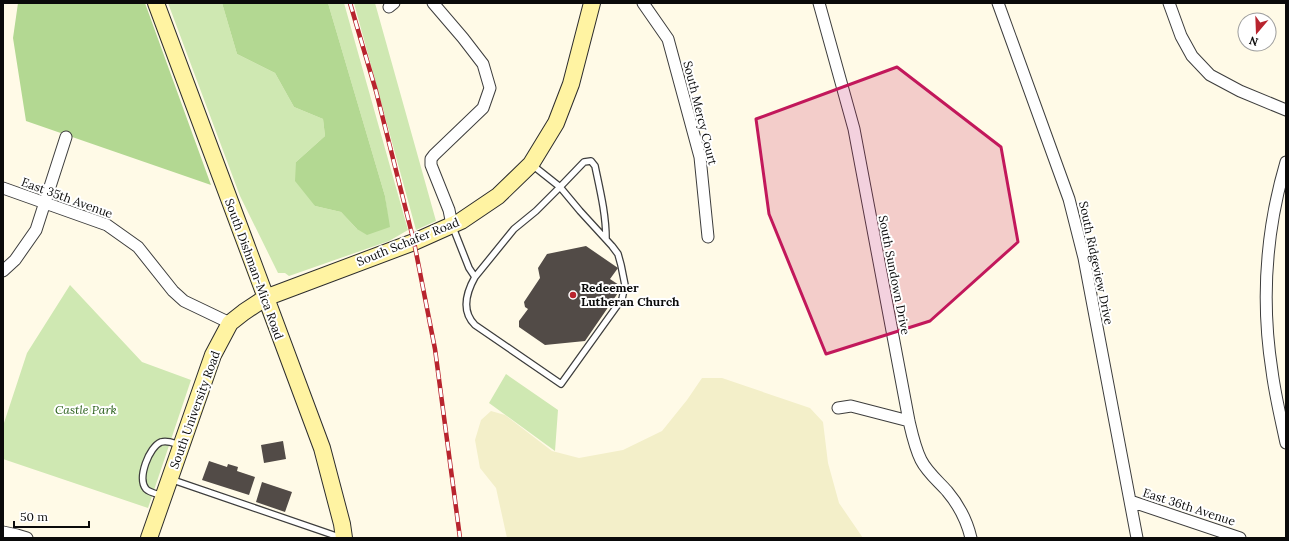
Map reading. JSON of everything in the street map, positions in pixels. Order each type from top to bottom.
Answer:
[{"type":"street","name":"South Dishman-Mica Road","points":[[156,3],[322,448],[342,524],[343,538]]},
{"type":"street","points":[[433,3],[483,64],[490,88],[483,108],[434,155],[432,159],[431,164],[433,172],[449,210],[452,225]]},
{"type":"street","name":"South Schafer Road","points":[[265,298],[414,242],[461,221],[498,196],[530,164],[556,123],[571,84],[592,3]]},
{"type":"street","name":"South Mercy Court","points":[[643,3],[668,39],[700,157],[708,237]]},
{"type":"street","name":"South Sundown Drive","points":[[819,3],[854,129],[914,442],[921,460],[960,509],[971,538]]},
{"type":"street","name":"South Ridgeview Drive","points":[[998,3],[1069,199],[1084,258],[1137,538]]},
{"type":"street","points":[[1169,3],[1181,36],[1192,56],[1210,75],[1240,91],[1286,110]]},
{"type":"street","points":[[3,271],[15,260],[36,230],[66,137]]},
{"type":"street","points":[[1286,162],[1280,182],[1271,230],[1266,278],[1267,321],[1272,371],[1286,443]]},
{"type":"street","name":"East 35th Avenue","points":[[3,188],[107,225],[138,247],[173,291],[184,301],[230,323]]},
{"type":"street","name":"South University Road","points":[[149,538],[213,355],[230,323],[265,298]]},
{"type":"street","points":[[838,408],[851,406],[909,421]]},
{"type":"street","name":"East 36th Avenue","points":[[1130,501],[1240,538]]},
{"type":"street","points":[[3,532],[27,538]]},
{"type":"lane","points":[[530,164],[560,187],[618,254],[622,265],[625,285],[622,299],[561,384],[471,320],[466,300],[470,286],[475,277],[514,229],[536,211],[560,187],[584,162],[591,161],[595,166],[603,208],[606,239]]},
{"type":"lane","points":[[452,225],[469,268],[475,277]]},
{"type":"lane","points":[[164,496],[146,489],[142,478],[145,466],[154,448],[160,443],[168,441],[182,446]]},
{"type":"lane","points":[[170,479],[343,538]]},
{"type":"highlighted area","points":[[897,67],[1001,147],[1018,242],[930,321],[826,354],[769,214],[756,119]]},
{"type":"shaded area","points":[[702,378],[722,378],[810,408],[823,422],[828,463],[839,503],[863,538],[507,538],[496,488],[480,468],[475,440],[481,420],[491,411],[505,415],[552,451],[579,458],[623,450],[662,431],[687,400]]},
{"type":"green space","points":[[18,3],[145,3],[211,185],[26,121],[13,38]]},
{"type":"green space","points":[[168,3],[222,3],[237,54],[275,73],[294,107],[323,119],[325,136],[296,162],[315,206],[341,212],[357,229],[389,227],[385,196],[328,3],[344,3],[408,230],[389,241],[289,276],[285,273],[278,273],[240,196]]},
{"type":"green space","points":[[222,3],[328,3],[385,196],[390,227],[367,235],[357,229],[341,212],[315,206],[295,181],[296,162],[325,136],[323,119],[294,107],[275,73],[237,54]]},
{"type":"green space","points":[[354,3],[375,3],[436,221],[416,230]]},
{"type":"green space","name":"Castle Park","points":[[70,285],[142,362],[191,380],[148,508],[3,459],[3,426],[27,353]]},
{"type":"green space","points":[[506,374],[558,410],[555,451],[489,403]]},
{"type":"building","name":"Redeemer Lutheran Church","points":[[586,246],[618,268],[610,279],[622,287],[585,341],[545,345],[519,327],[519,321],[528,309],[525,307],[524,302],[540,278],[538,268],[547,254]]},
{"type":"building","points":[[283,441],[286,459],[264,463],[261,445]]},
{"type":"building","points":[[209,461],[227,467],[228,464],[238,467],[237,471],[255,477],[249,495],[202,480]]},
{"type":"building","points":[[262,482],[292,492],[285,512],[256,502]]},
{"type":"railway","points":[[350,3],[376,91],[414,242],[435,349],[460,538]]},
{"type":"place","name":"Redeemer Lutheran Church","points":[[573,295]]}]
